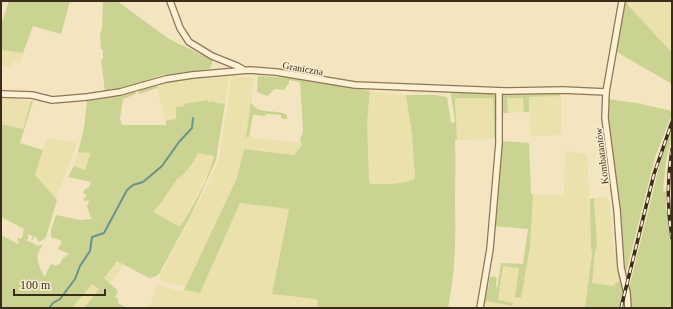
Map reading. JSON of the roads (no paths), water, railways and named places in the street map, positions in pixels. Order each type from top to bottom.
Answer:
[{"type":"street","points":[[170,1],[180,28],[189,42],[212,56],[244,70]]},
{"type":"street","name":"Kombatantów","points":[[622,1],[606,92],[605,118],[617,210],[619,257],[628,299],[628,308]]},
{"type":"street","name":"Graniczna","points":[[1,94],[32,95],[52,100],[87,98],[120,92],[166,79],[244,70],[276,72],[355,85],[499,91],[563,90],[606,92]]},
{"type":"street","points":[[480,308],[490,249],[499,143],[499,91]]},
{"type":"waterway","points":[[49,308],[53,303],[60,299],[75,279],[80,266],[90,251],[92,237],[104,233],[127,190],[133,185],[143,182],[162,166],[179,142],[192,128],[193,118]]},
{"type":"railway","points":[[621,308],[654,174],[672,122]]},
{"type":"railway","points":[[672,149],[668,194],[672,238]]}]
